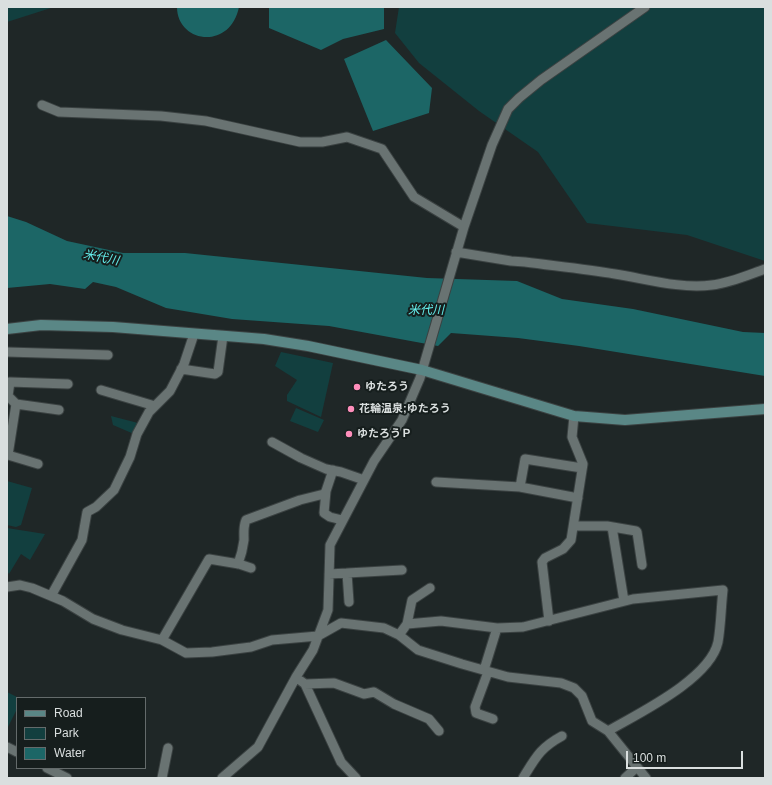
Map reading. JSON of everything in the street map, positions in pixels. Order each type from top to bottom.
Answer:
[{"type":"street","points":[[222,778],[258,747],[296,677],[313,650],[328,610],[330,545],[374,462],[402,420],[420,378],[464,227],[492,145],[508,109],[541,80],[645,7]]},
{"type":"street","points":[[42,105],[59,112],[161,116],[206,121],[300,142],[322,142],[347,137],[382,149],[414,197],[464,227]]},
{"type":"street","points":[[455,255],[511,262],[525,262],[691,285],[712,285],[765,269]]},
{"type":"street","points":[[7,329],[41,325],[113,327],[264,339],[423,365],[574,416],[625,420],[765,409]]},
{"type":"street","points":[[51,596],[82,540],[87,512],[96,508],[114,490],[130,457],[137,434],[150,412],[170,391],[181,369],[194,334]]},
{"type":"street","points":[[181,369],[215,374],[218,372],[224,336]]},
{"type":"street","points":[[7,352],[108,355]]},
{"type":"street","points":[[58,410],[16,404],[8,396],[10,382],[68,384]]},
{"type":"street","points":[[101,390],[155,406]]},
{"type":"street","points":[[16,404],[8,455],[38,464]]},
{"type":"street","points":[[549,620],[542,562],[545,558],[563,550],[572,540],[583,464],[572,437],[574,416]]},
{"type":"street","points":[[272,442],[301,458],[364,480]]},
{"type":"street","points":[[520,487],[525,459],[582,468]]},
{"type":"street","points":[[332,470],[326,491],[324,513],[330,517],[342,520]]},
{"type":"street","points":[[436,482],[520,487],[578,498]]},
{"type":"street","points":[[238,564],[244,542],[244,524],[246,520],[300,500],[324,494],[326,491]]},
{"type":"street","points":[[574,526],[612,527],[636,531],[642,565]]},
{"type":"street","points":[[612,527],[624,601]]},
{"type":"street","points":[[162,640],[209,559],[251,568]]},
{"type":"street","points":[[329,574],[402,570]]},
{"type":"street","points":[[347,573],[348,602]]},
{"type":"street","points":[[7,587],[20,585],[51,596],[63,601],[93,619],[122,630],[162,640],[186,653],[212,652],[251,647],[272,640],[318,636],[341,622],[384,628],[399,635],[418,650],[508,677],[561,683],[574,688],[582,696],[592,722],[608,731],[646,778]]},
{"type":"street","points":[[399,635],[407,624],[412,600],[430,588]]},
{"type":"street","points":[[407,624],[441,621],[496,628],[523,627],[633,599],[723,590],[718,643],[704,667],[675,692],[608,731]]},
{"type":"street","points":[[493,719],[476,713],[475,707],[486,671],[496,628]]},
{"type":"street","points":[[296,677],[305,684],[341,762],[356,778]]},
{"type":"street","points":[[305,684],[334,683],[364,694],[374,692],[394,704],[429,719],[439,731]]},
{"type":"street","points":[[523,778],[538,753],[548,743],[562,736]]},
{"type":"street","points":[[7,747],[16,752]]},
{"type":"street","points":[[162,778],[168,748]]},
{"type":"street","points":[[625,778],[637,766]]},
{"type":"street","points":[[49,772],[67,778]]},
{"type":"green space","points":[[7,7],[54,7],[7,22]]},
{"type":"green space","points":[[399,7],[765,7],[765,261],[687,235],[587,223],[538,152],[479,111],[419,63],[395,33]]},
{"type":"green space","points":[[281,352],[333,363],[321,417],[287,401],[287,395],[297,380],[275,366]]},
{"type":"green space","points":[[296,408],[324,420],[318,432],[290,421]]},
{"type":"green space","points":[[111,416],[138,423],[134,434],[113,425]]},
{"type":"green space","points":[[7,481],[32,488],[21,525],[16,527],[7,525]]},
{"type":"green space","points":[[7,528],[45,534],[30,560],[21,554],[9,574],[7,571]]},
{"type":"green space","points":[[7,692],[17,697],[16,711],[7,729]]},
{"type":"water","points":[[177,7],[239,7],[234,21],[226,31],[215,36],[205,37],[194,34],[185,28],[179,19]]},
{"type":"water","points":[[269,7],[384,7],[384,29],[343,39],[321,50],[269,28]]},
{"type":"water","points":[[386,40],[432,88],[429,113],[373,131],[344,59]]},
{"type":"water","name":"米代川","points":[[7,216],[26,222],[67,241],[123,253],[185,253],[427,278],[517,281],[562,299],[633,309],[743,332],[765,333],[765,376],[579,346],[518,338],[451,333],[438,346],[329,326],[232,319],[166,308],[116,287],[93,282],[85,289],[50,284],[7,288]]},
{"type":"place","name":"ゆたろう","points":[[357,387]]},
{"type":"place","name":"花輪温泉;ゆたろう","points":[[351,409]]},
{"type":"place","name":"ゆたろうＰ","points":[[349,434]]}]
